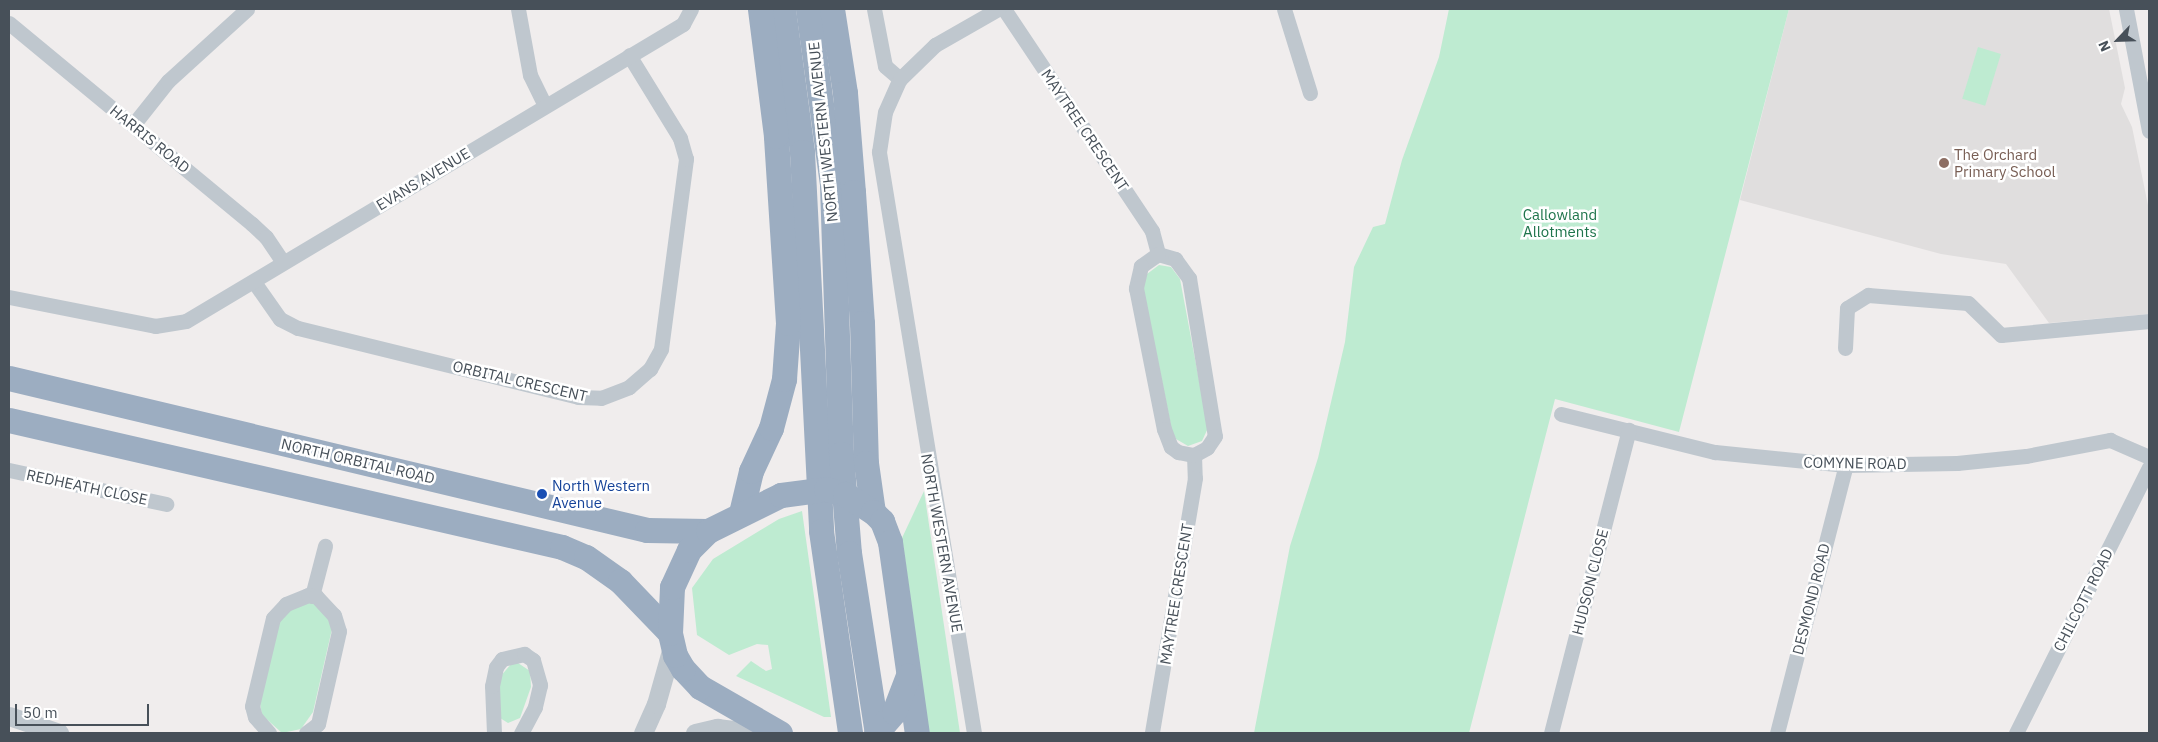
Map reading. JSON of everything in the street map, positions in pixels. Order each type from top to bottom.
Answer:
[{"type":"highway","points":[[741,513],[751,471],[771,428],[782,387],[788,323],[779,174],[760,9]]},
{"type":"highway","name":"NORTH WESTERN AVENUE","points":[[784,9],[802,152],[821,531],[850,733]]},
{"type":"highway","name":"NORTH WESTERN AVENUE","points":[[808,9],[832,184],[841,454],[849,553],[876,733]]},
{"type":"highway","points":[[832,9],[845,94],[853,192],[862,324],[866,507]]},
{"type":"highway","name":"NORTH ORBITAL ROAD","points":[[9,378],[647,530],[708,531]]},
{"type":"highway","points":[[9,420],[562,547],[586,557],[620,581],[671,640],[683,669],[700,687],[780,733]]},
{"type":"highway","points":[[671,640],[669,608],[678,570],[689,550],[708,531],[741,513],[781,495],[826,489],[866,507],[882,522],[890,542],[917,733]]},
{"type":"highway","points":[[876,733],[894,712],[909,674]]},
{"type":"street","points":[[132,125],[174,75],[247,9]]},
{"type":"street","points":[[518,9],[530,75],[545,106]]},
{"type":"street","points":[[874,9],[885,66],[900,79]]},
{"type":"street","name":"NORTH WESTERN AVENUE","points":[[974,733],[879,152],[884,112],[900,79],[935,45],[998,9]]},
{"type":"street","name":"MAYTREE CRESCENT","points":[[1004,9],[1152,231],[1158,254]]},
{"type":"street","points":[[1284,9],[1310,94]]},
{"type":"street","points":[[2126,9],[2149,131]]},
{"type":"street","name":"EVANS AVENUE","points":[[9,297],[154,326],[186,321],[254,282],[282,262],[629,55],[689,14]]},
{"type":"street","name":"HARRIS ROAD","points":[[10,27],[266,236],[282,262]]},
{"type":"street","name":"ORBITAL CRESCENT","points":[[254,282],[280,319],[298,328],[578,397],[601,398],[629,388],[650,370],[661,349],[686,159],[680,138],[629,55]]},
{"type":"street","points":[[1158,254],[1175,259],[1189,278],[1214,417],[1216,436],[1213,442],[1194,455],[1178,452],[1166,435],[1136,288],[1141,266],[1158,254]]},
{"type":"street","points":[[1845,348],[1847,308],[1868,295],[1968,303],[2001,335],[2149,321]]},
{"type":"street","name":"COMYNE ROAD","points":[[1562,414],[1715,452],[1846,465],[1957,463],[2026,456],[2110,440],[2149,457]]},
{"type":"street","name":"HUDSON CLOSE","points":[[1551,733],[1629,430]]},
{"type":"street","name":"MAYTREE CRESCENT","points":[[1152,733],[1195,478],[1194,455]]},
{"type":"street","name":"DESMOND ROAD","points":[[1777,733],[1846,465]]},
{"type":"street","name":"CHILCOTT ROAD","points":[[2016,733],[2149,467]]},
{"type":"street","name":"REDHEATH CLOSE","points":[[9,470],[166,504]]},
{"type":"street","points":[[312,596],[325,546]]},
{"type":"street","points":[[269,733],[255,716],[252,706],[274,618],[277,611],[298,596],[312,596],[334,615],[339,631],[318,724],[306,733]]},
{"type":"street","points":[[643,733],[656,704],[671,640]]},
{"type":"street","points":[[494,733],[492,686],[496,667],[502,659],[524,654],[536,665],[540,685],[535,706],[521,733]]},
{"type":"street","points":[[9,716],[59,733]]},
{"type":"street","points":[[695,733],[717,728],[758,733]]},
{"type":"shaded area","name":"The Orchard Primary School","points":[[1789,9],[2109,9],[2125,88],[2121,104],[2132,127],[2149,210],[2149,314],[2049,323],[2006,264],[1941,254],[1740,200]]},
{"type":"green space","name":"Callowland Allotments","points":[[1449,9],[1789,9],[1679,432],[1555,399],[1469,733],[1254,733],[1290,546],[1318,458],[1345,342],[1354,267],[1373,227],[1385,224],[1402,160],[1439,57]]},
{"type":"green space","points":[[1978,47],[2001,54],[1985,106],[1962,99]]},
{"type":"green space","points":[[1159,265],[1171,267],[1180,279],[1208,428],[1202,441],[1188,446],[1176,439],[1172,431],[1143,288],[1147,274]]},
{"type":"green space","points":[[924,491],[960,733],[929,733],[902,538]]},
{"type":"green space","points":[[802,511],[831,717],[824,717],[736,676],[751,661],[766,671],[772,669],[768,645],[757,644],[729,655],[697,635],[692,588],[713,559],[779,519]]},
{"type":"green space","points":[[302,601],[316,604],[326,614],[332,629],[313,712],[301,729],[282,733],[262,715],[259,698],[277,625],[282,613]]},
{"type":"green space","points":[[512,663],[518,663],[530,671],[531,687],[520,718],[508,723],[500,718],[496,700],[500,677]]},
{"type":"place","name":"The Orchard Primary School","points":[[1944,163]]},
{"type":"place","name":"North Western Avenue","points":[[542,494]]}]
